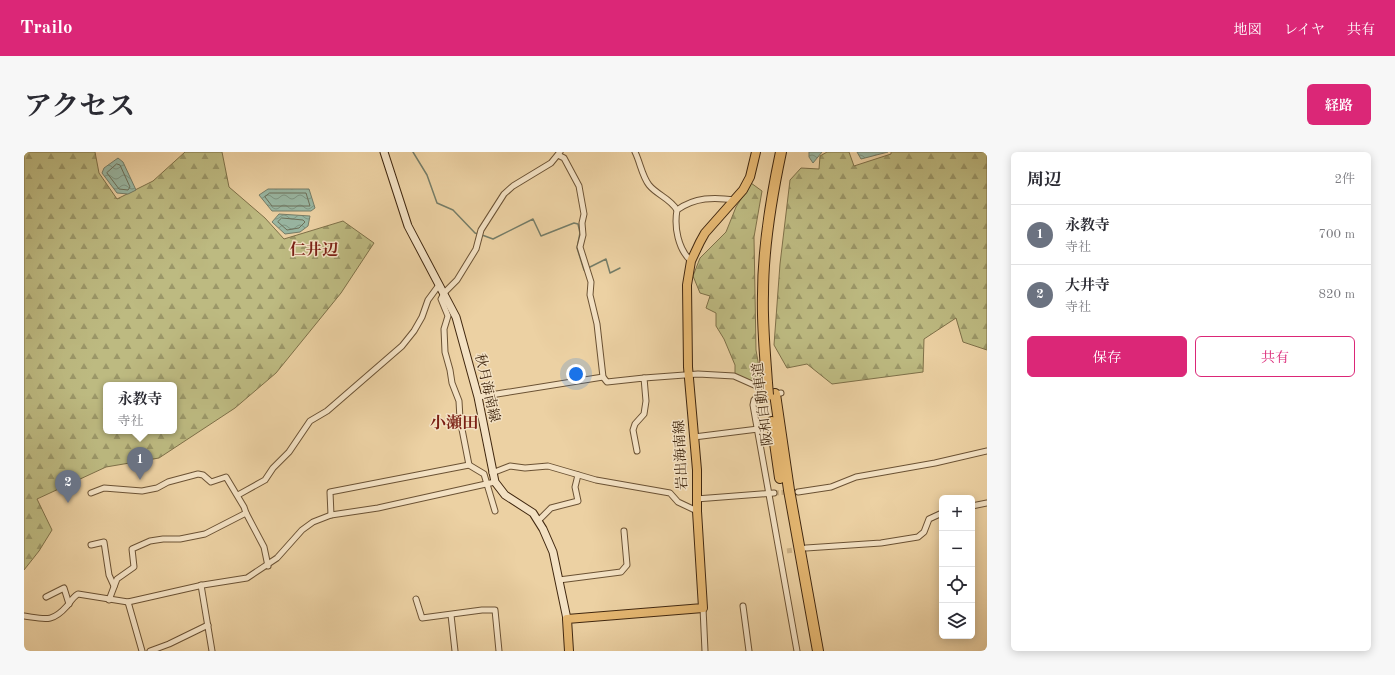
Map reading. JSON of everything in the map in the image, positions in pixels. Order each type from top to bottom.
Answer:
[{"type":"highway","name":"阪和自動車道","points":[[781,152],[770,210],[765,256],[763,322],[772,394],[818,651]]},
{"type":"highway","name":"阪和自動車道","points":[[770,382],[769,329],[771,250],[775,211],[788,152]]},
{"type":"highway","name":"阪和自動車道","points":[[772,394],[776,453],[811,651]]},
{"type":"main road","name":"秋月海南線","points":[[384,152],[408,226],[456,317],[478,397],[492,473],[491,483]]},
{"type":"main road","name":"岩出海南線","points":[[703,608],[696,499],[697,470],[689,374],[687,285],[691,261],[705,233],[736,200],[750,177],[756,152]]},
{"type":"main road","points":[[491,483],[505,495],[529,509],[539,520],[553,552],[567,620],[569,651]]},
{"type":"main road","points":[[567,620],[703,608]]},
{"type":"street","points":[[635,152],[647,183],[668,200],[677,210],[676,230],[686,256],[691,261]]},
{"type":"street","points":[[469,465],[460,419],[459,401],[452,383],[445,352],[444,329],[448,316],[442,302],[444,293],[457,280],[476,249],[481,230],[504,194],[513,186],[551,163],[559,153],[564,158],[579,186],[584,214],[580,247],[591,282],[590,296],[597,324],[603,377],[607,382],[689,374],[738,377],[772,394]]},
{"type":"street","points":[[677,210],[692,201],[711,198],[736,200]]},
{"type":"street","points":[[238,495],[265,480],[273,468],[288,452],[310,421],[327,411],[402,346],[414,331],[422,317],[428,300],[439,285]]},
{"type":"street","points":[[478,397],[603,377]]},
{"type":"street","points":[[637,451],[634,430],[635,424],[644,414],[646,401],[644,378]]},
{"type":"street","points":[[772,394],[758,396],[754,400],[758,429],[772,493],[780,552],[797,651]]},
{"type":"street","points":[[694,437],[758,429]]},
{"type":"street","points":[[798,492],[831,487],[856,477],[935,463],[987,451]]},
{"type":"street","points":[[331,515],[330,492],[469,465],[484,474],[491,483],[495,511]]},
{"type":"street","points":[[492,473],[510,466],[525,468],[548,466],[578,476],[670,493],[678,502],[697,510]]},
{"type":"street","points":[[91,493],[104,488],[142,491],[157,488],[168,482],[198,474],[203,475],[211,482],[226,477],[238,495],[264,547],[268,566]]},
{"type":"street","points":[[539,520],[551,508],[578,501],[575,486],[578,476]]},
{"type":"street","points":[[24,616],[49,620],[59,616],[74,596],[78,594],[128,602],[201,585],[247,578],[268,566],[302,530],[313,522],[331,515],[378,508],[491,483]]},
{"type":"street","points":[[696,499],[772,493]]},
{"type":"street","points":[[975,505],[987,503]]},
{"type":"street","points":[[109,600],[117,579],[134,567],[132,549],[150,541],[180,539],[205,534],[246,513]]},
{"type":"street","points":[[806,548],[882,543],[918,537],[924,532],[929,519],[939,514]]},
{"type":"street","points":[[559,580],[621,572],[627,565],[624,531]]},
{"type":"street","points":[[91,545],[104,542],[109,575],[114,586]]},
{"type":"street","points":[[780,552],[787,551]]},
{"type":"street","points":[[201,585],[212,651]]},
{"type":"street","points":[[46,597],[64,588],[69,604]]},
{"type":"street","points":[[416,600],[422,618],[482,610],[495,610],[499,651]]},
{"type":"street","points":[[128,602],[142,646],[142,651]]},
{"type":"street","points":[[743,606],[749,651]]},
{"type":"street","points":[[703,608],[705,651]]},
{"type":"street","points":[[451,615],[455,651]]},
{"type":"street","points":[[150,651],[169,644],[208,625]]},
{"type":"green space","points":[[24,152],[95,152],[99,173],[117,199],[153,181],[185,152],[222,152],[229,187],[265,218],[284,239],[343,221],[374,243],[341,293],[276,373],[235,408],[159,458],[106,467],[37,499],[52,530],[39,551],[24,570]]},
{"type":"green space","points":[[827,152],[849,152],[854,166],[891,154],[891,152],[987,152],[987,350],[963,342],[956,318],[924,339],[923,372],[832,384],[807,364],[787,368],[774,345],[780,264],[790,180],[801,168],[819,169],[820,156]]},
{"type":"green space","points":[[751,183],[762,191],[754,237],[756,350],[761,379],[752,384],[735,377],[735,365],[724,339],[716,326],[716,313],[706,308],[710,296],[700,293],[693,276],[700,258],[726,232],[736,207]]},
{"type":"water","points":[[809,152],[822,152],[813,163],[809,157]]},
{"type":"water","points":[[857,152],[888,152],[861,159]]},
{"type":"water","points":[[118,158],[123,162],[136,190],[128,194],[117,193],[102,173],[104,168]]},
{"type":"water","points":[[268,189],[309,189],[315,208],[311,211],[272,211],[259,195]]},
{"type":"water","points":[[279,214],[310,216],[308,226],[300,232],[285,234],[272,222]]},
{"type":"waterway","points":[[413,152],[427,175],[437,203],[453,210],[475,233],[478,234]]},
{"type":"waterway","points":[[482,235],[493,239],[533,219],[541,236],[574,223],[578,224],[580,233],[577,248],[584,270],[606,259],[610,273],[620,268]]},
{"type":"tunnel","points":[[774,493],[791,492]]},
{"type":"tunnel","points":[[787,551],[801,549]]},
{"type":"place","name":"永教寺","points":[[140,480]]},
{"type":"place","name":"大井寺","points":[[68,503]]},
{"type":"district","name":"仁井辺","points":[[314,251]]},
{"type":"district","name":"小瀬田","points":[[454,424]]}]
